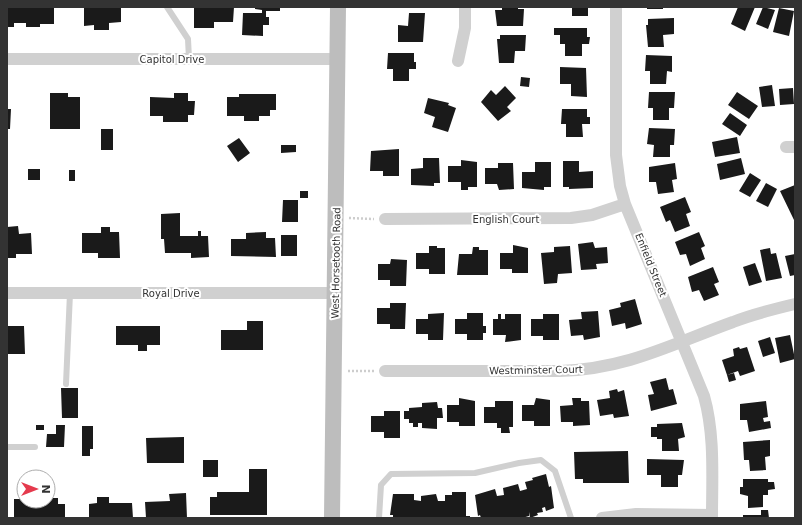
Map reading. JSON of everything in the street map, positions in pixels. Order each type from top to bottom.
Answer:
[{"type":"main road","name":"West Horsetooth Road","points":[[332,518],[337,218],[338,7]]},
{"type":"street","points":[[458,61],[465,28],[465,7]]},
{"type":"street","name":"Enfield Street","points":[[616,7],[616,155],[620,186],[704,396],[709,413],[712,433],[712,516]]},
{"type":"street","name":"Capitol Drive","points":[[7,59],[338,59]]},
{"type":"street","name":"English Court","points":[[385,219],[571,218],[592,215],[626,204]]},
{"type":"street","name":"Royal Drive","points":[[7,293],[336,292]]},
{"type":"street","name":"Westminster Court","points":[[385,371],[582,371],[611,366],[641,358],[733,322],[795,304]]},
{"type":"street","points":[[602,518],[636,514],[712,516]]},
{"type":"lane","points":[[167,7],[188,39],[189,59]]},
{"type":"lane","points":[[66,384],[70,293]]},
{"type":"lane","points":[[7,447],[36,447]]},
{"type":"lane","points":[[379,518],[381,485],[391,474],[474,473],[519,463],[541,460],[555,471],[571,518]]},
{"type":"path","points":[[337,218],[385,219]]},
{"type":"path","points":[[335,371],[385,371]]},
{"type":"building","points":[[7,7],[54,7],[54,24],[40,24],[40,27],[26,27],[26,23],[14,23],[14,27],[7,27]]},
{"type":"building","points":[[84,7],[121,7],[121,22],[109,23],[109,30],[94,30],[94,25],[84,26]]},
{"type":"building","points":[[194,7],[234,7],[233,22],[214,22],[214,28],[194,28]]},
{"type":"building","points":[[255,7],[280,7],[280,11],[266,11],[266,17],[269,17],[269,25],[263,25],[263,36],[242,35],[243,13],[262,13],[262,10],[255,9]]},
{"type":"building","points":[[502,7],[518,7],[518,9],[524,9],[523,26],[497,26],[495,10],[502,10]]},
{"type":"building","points":[[572,7],[588,7],[588,16],[572,16]]},
{"type":"building","points":[[647,7],[663,7],[663,9],[647,9]]},
{"type":"building","points":[[738,7],[755,7],[745,31],[731,24]]},
{"type":"building","points":[[763,7],[775,10],[768,29],[756,24]]},
{"type":"building","points":[[779,8],[794,11],[789,36],[773,32]]},
{"type":"building","points":[[409,13],[425,13],[423,42],[398,42],[398,25],[408,26]]},
{"type":"building","points":[[674,18],[674,34],[663,35],[664,47],[648,47],[646,25],[648,25],[648,19]]},
{"type":"building","points":[[554,28],[587,28],[587,37],[590,37],[589,44],[582,44],[582,56],[565,56],[565,44],[560,44],[560,35],[554,35]]},
{"type":"building","points":[[500,35],[526,35],[525,51],[515,51],[514,63],[499,63],[497,39],[500,39]]},
{"type":"building","points":[[388,53],[414,53],[416,69],[409,69],[409,81],[393,81],[393,69],[387,69]]},
{"type":"building","points":[[646,55],[672,56],[672,72],[667,71],[666,84],[650,84],[650,71],[645,71]]},
{"type":"building","points":[[560,67],[586,68],[587,97],[571,96],[571,84],[560,84]]},
{"type":"building","points":[[521,77],[530,78],[529,87],[520,86]]},
{"type":"building","points":[[772,85],[775,106],[762,107],[759,87]]},
{"type":"building","points":[[505,86],[516,98],[507,107],[511,111],[498,121],[481,102],[491,90],[496,95]]},
{"type":"building","points":[[793,88],[794,104],[780,105],[779,89]]},
{"type":"building","points":[[649,92],[675,92],[674,108],[669,108],[669,120],[653,120],[653,108],[648,108]]},
{"type":"building","points":[[737,92],[758,106],[749,119],[728,105]]},
{"type":"building","points":[[50,93],[68,93],[68,97],[80,97],[80,129],[50,129]]},
{"type":"building","points":[[174,93],[188,93],[188,101],[195,101],[194,115],[188,115],[188,122],[163,122],[163,116],[150,116],[150,97],[174,98]]},
{"type":"building","points":[[239,94],[276,94],[276,110],[270,110],[270,116],[259,116],[259,121],[244,121],[244,116],[227,116],[227,97],[239,97]]},
{"type":"building","points":[[428,98],[449,103],[448,105],[456,108],[448,132],[432,127],[435,117],[424,113]]},
{"type":"building","points":[[7,109],[11,109],[10,129],[7,129]]},
{"type":"building","points":[[562,109],[587,109],[587,117],[590,117],[590,124],[582,124],[583,137],[566,137],[566,124],[561,124]]},
{"type":"building","points":[[730,113],[747,125],[740,136],[722,124]]},
{"type":"building","points":[[649,128],[675,129],[674,145],[670,145],[670,157],[653,157],[654,145],[647,144]]},
{"type":"building","points":[[101,129],[113,129],[113,150],[101,150]]},
{"type":"building","points":[[737,137],[740,153],[715,157],[712,142]]},
{"type":"building","points":[[239,138],[250,153],[238,162],[227,146]]},
{"type":"building","points":[[281,145],[296,145],[296,152],[281,153]]},
{"type":"building","points":[[399,149],[399,176],[383,176],[383,171],[370,171],[371,151]]},
{"type":"building","points":[[423,158],[439,158],[440,183],[434,183],[434,186],[411,185],[411,169],[423,168]]},
{"type":"building","points":[[741,158],[745,174],[720,180],[717,164]]},
{"type":"building","points":[[461,160],[477,162],[477,187],[468,187],[468,190],[461,190],[461,182],[448,182],[448,166],[461,166]]},
{"type":"building","points":[[563,161],[579,161],[579,172],[593,171],[593,188],[569,189],[569,187],[563,187]]},
{"type":"building","points":[[535,162],[551,162],[551,187],[544,187],[544,190],[522,188],[522,172],[535,172]]},
{"type":"building","points":[[498,163],[513,163],[514,189],[499,190],[497,184],[485,184],[485,168],[498,168]]},
{"type":"building","points":[[675,163],[677,179],[672,180],[674,192],[658,194],[656,182],[649,182],[649,167]]},
{"type":"building","points":[[28,169],[40,169],[40,180],[28,180]]},
{"type":"building","points":[[69,170],[75,170],[75,181],[69,181]]},
{"type":"building","points":[[750,173],[761,180],[750,197],[739,191]]},
{"type":"building","points":[[766,183],[777,189],[768,207],[756,201]]},
{"type":"building","points":[[795,185],[795,219],[794,220],[780,191]]},
{"type":"building","points":[[300,191],[308,191],[308,198],[300,198]]},
{"type":"building","points":[[685,197],[691,212],[686,214],[690,226],[675,232],[670,220],[666,222],[660,207]]},
{"type":"building","points":[[283,200],[298,200],[298,222],[282,222]]},
{"type":"building","points":[[180,213],[180,236],[198,236],[198,231],[201,231],[201,236],[208,236],[209,257],[191,258],[191,253],[165,253],[164,239],[161,239],[161,214]]},
{"type":"building","points":[[18,226],[19,234],[31,233],[32,254],[16,254],[16,258],[7,258],[7,227]]},
{"type":"building","points":[[101,227],[110,227],[110,232],[119,232],[120,258],[98,258],[98,253],[82,253],[82,233],[101,233]]},
{"type":"building","points":[[266,232],[266,238],[275,238],[276,257],[231,256],[231,239],[246,239],[246,233]]},
{"type":"building","points":[[699,232],[705,246],[701,248],[705,259],[690,266],[686,254],[680,255],[675,242]]},
{"type":"building","points":[[281,235],[297,235],[297,256],[281,256]]},
{"type":"building","points":[[593,242],[595,248],[607,247],[608,263],[596,264],[597,269],[581,270],[578,244]]},
{"type":"building","points":[[513,245],[528,248],[528,273],[512,273],[512,269],[500,269],[500,253],[513,253]]},
{"type":"building","points":[[429,246],[445,248],[445,274],[429,274],[429,269],[416,269],[416,253],[429,253]]},
{"type":"building","points":[[570,246],[572,273],[558,274],[557,283],[544,284],[541,253],[554,252],[554,247]]},
{"type":"building","points":[[473,247],[479,247],[479,250],[488,250],[488,275],[457,275],[459,254],[472,254]]},
{"type":"building","points":[[770,248],[771,254],[776,253],[782,278],[766,281],[760,250]]},
{"type":"building","points":[[795,254],[795,275],[790,276],[785,256]]},
{"type":"building","points":[[391,259],[407,260],[406,286],[390,286],[390,280],[378,280],[378,264],[390,264]]},
{"type":"building","points":[[755,263],[762,282],[749,286],[743,267]]},
{"type":"building","points":[[713,267],[719,282],[714,284],[719,295],[704,301],[699,290],[692,292],[688,277]]},
{"type":"building","points":[[635,299],[642,324],[626,329],[625,323],[612,326],[609,310],[621,307],[620,303]]},
{"type":"building","points":[[390,303],[406,303],[405,329],[390,329],[390,324],[377,324],[377,308],[390,308]]},
{"type":"building","points":[[598,311],[600,337],[584,340],[583,335],[571,336],[569,320],[582,319],[581,312]]},
{"type":"building","points":[[444,313],[443,340],[428,340],[428,334],[416,334],[416,319],[428,319],[428,314]]},
{"type":"building","points":[[467,313],[483,313],[483,326],[486,326],[486,333],[483,333],[483,340],[467,340],[467,334],[455,334],[455,319],[467,319]]},
{"type":"building","points":[[498,314],[501,314],[501,319],[505,319],[505,314],[521,314],[521,340],[505,342],[506,335],[493,335],[493,319],[498,319]]},
{"type":"building","points":[[543,314],[559,314],[559,340],[543,340],[543,336],[531,336],[531,319],[543,319]]},
{"type":"building","points":[[247,321],[263,321],[263,350],[221,350],[221,330],[247,330]]},
{"type":"building","points":[[7,326],[24,326],[25,354],[7,354]]},
{"type":"building","points":[[116,326],[160,326],[160,345],[147,345],[147,351],[138,351],[138,345],[116,345]]},
{"type":"building","points":[[790,335],[795,359],[780,363],[775,338]]},
{"type":"building","points":[[770,337],[775,353],[763,357],[758,341]]},
{"type":"building","points":[[739,347],[740,349],[747,347],[755,371],[740,376],[738,371],[727,375],[722,360],[734,356],[733,349]]},
{"type":"building","points":[[734,373],[736,380],[729,382],[727,375]]},
{"type":"building","points":[[666,378],[669,390],[673,389],[677,404],[651,411],[648,395],[654,394],[650,382]]},
{"type":"building","points":[[61,388],[78,388],[78,418],[62,418]]},
{"type":"building","points":[[617,389],[618,392],[624,390],[629,416],[614,418],[613,414],[600,416],[597,400],[610,398],[609,391]]},
{"type":"building","points":[[459,398],[475,401],[475,426],[459,426],[459,422],[447,422],[447,405],[459,405]]},
{"type":"building","points":[[536,398],[550,400],[550,426],[534,426],[534,421],[522,421],[522,405],[534,405]]},
{"type":"building","points":[[572,398],[581,398],[581,401],[589,401],[590,425],[573,426],[573,422],[561,422],[560,406],[573,405]]},
{"type":"building","points":[[495,401],[513,401],[513,427],[509,427],[510,433],[501,433],[501,428],[497,428],[497,423],[484,423],[484,407],[495,407]]},
{"type":"building","points":[[766,401],[768,417],[763,418],[764,422],[770,421],[771,428],[749,432],[747,420],[740,420],[740,404]]},
{"type":"building","points":[[437,402],[438,408],[442,408],[443,418],[437,418],[437,429],[422,428],[422,423],[418,423],[418,427],[413,427],[413,423],[409,423],[409,419],[404,419],[404,411],[409,411],[409,408],[422,407],[422,403]]},
{"type":"building","points":[[384,411],[400,411],[400,438],[384,438],[384,432],[371,432],[371,416],[384,416]]},
{"type":"building","points":[[682,423],[685,437],[678,439],[679,451],[662,451],[662,439],[651,437],[651,427],[657,427],[657,424]]},
{"type":"building","points":[[36,425],[44,425],[44,430],[36,430]]},
{"type":"building","points":[[56,425],[65,425],[64,447],[46,447],[47,434],[56,434]]},
{"type":"building","points":[[82,426],[93,426],[93,449],[90,449],[90,456],[82,456]]},
{"type":"building","points":[[184,437],[184,463],[147,463],[146,438]]},
{"type":"building","points":[[770,440],[770,456],[765,457],[766,470],[750,471],[749,460],[744,460],[743,442]]},
{"type":"building","points":[[628,451],[629,483],[583,483],[583,479],[575,479],[574,452]]},
{"type":"building","points":[[647,459],[684,460],[682,475],[678,475],[678,487],[661,487],[661,475],[647,475]]},
{"type":"building","points":[[203,460],[218,460],[218,477],[203,477]]},
{"type":"building","points":[[249,469],[267,469],[267,515],[210,515],[210,497],[217,497],[217,492],[249,492]]},
{"type":"building","points":[[546,474],[549,487],[551,486],[554,508],[546,511],[545,507],[542,508],[543,512],[537,513],[538,515],[530,518],[529,512],[529,516],[522,518],[481,518],[480,515],[478,516],[475,495],[495,489],[497,496],[504,495],[503,488],[518,484],[520,491],[527,489],[525,482],[533,480],[532,478]]},
{"type":"building","points":[[743,479],[768,479],[768,482],[774,482],[775,489],[768,490],[768,495],[763,495],[763,507],[748,508],[748,496],[740,494],[740,487],[743,487]]},
{"type":"building","points":[[452,492],[466,492],[466,516],[470,516],[470,518],[393,518],[393,515],[390,515],[393,494],[414,494],[414,500],[421,501],[421,496],[436,494],[438,501],[445,501],[445,495],[452,495]]},
{"type":"building","points":[[186,493],[187,518],[146,518],[145,502],[170,501],[169,494]]},
{"type":"building","points":[[97,497],[109,497],[109,503],[132,503],[133,518],[89,518],[89,504],[97,503]]},
{"type":"building","points":[[56,498],[58,498],[58,504],[65,504],[65,518],[14,517],[14,499],[16,499],[16,509],[56,509]]},
{"type":"building","points":[[761,510],[768,510],[769,518],[743,518],[743,515],[761,515]]}]
